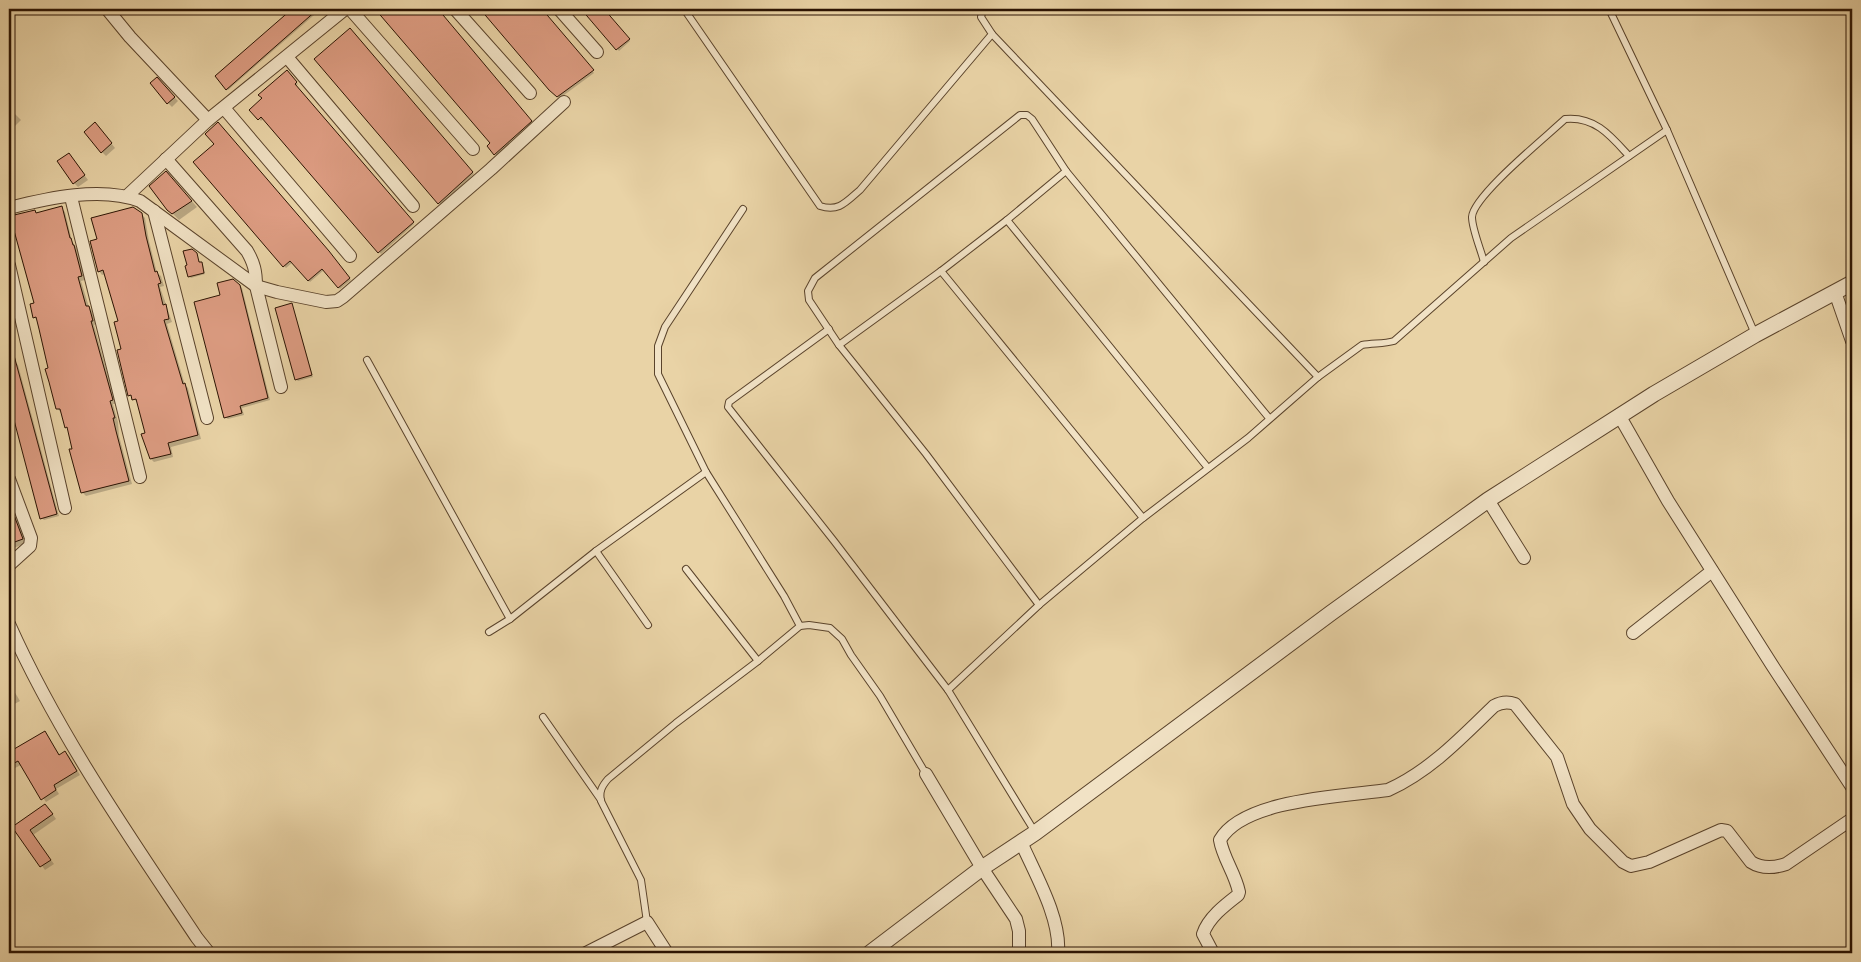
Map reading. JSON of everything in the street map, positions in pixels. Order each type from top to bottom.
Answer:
[{"type":"street","points":[[107,9],[130,37],[208,120]]},
{"type":"street","points":[[127,196],[208,120],[345,9]]},
{"type":"street","points":[[350,9],[473,149]]},
{"type":"street","points":[[455,9],[530,93]]},
{"type":"street","points":[[559,9],[597,52]]},
{"type":"street","points":[[287,57],[413,206]]},
{"type":"street","points":[[9,208],[71,197],[102,194],[127,196],[140,201],[256,286],[326,302],[337,301],[491,169],[564,102]]},
{"type":"street","points":[[224,108],[350,256]]},
{"type":"street","points":[[166,159],[247,251],[256,269],[256,286],[281,387]]},
{"type":"street","points":[[71,197],[140,477]]},
{"type":"street","points":[[154,211],[207,418]]},
{"type":"street","points":[[9,265],[65,508]]},
{"type":"street","points":[[870,953],[1323,619],[1488,500],[1619,415],[1755,335],[1852,283]]},
{"type":"street","points":[[1835,292],[1852,341]]},
{"type":"street","points":[[1619,415],[1668,501],[1852,787]]},
{"type":"street","points":[[9,479],[31,538],[30,546],[9,565]]},
{"type":"street","points":[[1488,500],[1524,558]]},
{"type":"street","points":[[1633,633],[1712,571]]},
{"type":"street","points":[[9,624],[34,676],[91,778],[197,938],[209,953]]},
{"type":"street","points":[[1213,953],[1202,934],[1204,929],[1211,919],[1239,892],[1233,872],[1221,848],[1220,840],[1232,825],[1259,812],[1291,802],[1380,791],[1398,785],[1440,757],[1500,702],[1515,704],[1557,757],[1573,804],[1590,829],[1623,862],[1631,866],[1649,862],[1721,830],[1727,831],[1756,865],[1775,868],[1786,864],[1852,819]]},
{"type":"street","points":[[926,774],[989,864],[1016,919],[1019,931],[1019,953]]},
{"type":"street","points":[[1016,845],[1054,922],[1059,942],[1058,953]]},
{"type":"street","points":[[586,953],[647,922],[667,953]]},
{"type":"lane","points":[[684,9],[820,206],[827,208],[838,207],[860,190],[992,34]]},
{"type":"lane","points":[[983,9],[981,17],[992,34],[1318,376]]},
{"type":"lane","points":[[1608,9],[1667,130],[1755,335]]},
{"type":"lane","points":[[1038,605],[948,482],[839,346],[809,300],[808,291],[811,283],[1020,115],[1027,115],[1032,119],[1066,171],[1269,418]]},
{"type":"lane","points":[[1484,262],[1472,219],[1476,206],[1487,191],[1565,119],[1574,118],[1594,123],[1608,133],[1629,156]]},
{"type":"lane","points":[[948,690],[1038,605],[1143,518],[1248,438],[1318,376],[1362,345],[1371,343],[1386,344],[1394,341],[1511,238],[1667,130]]},
{"type":"lane","points":[[839,346],[941,271],[1066,171]]},
{"type":"lane","points":[[743,209],[665,327],[658,346],[658,374],[706,472],[784,596],[800,626]]},
{"type":"lane","points":[[1007,220],[1208,468]]},
{"type":"lane","points":[[941,271],[1143,518]]},
{"type":"lane","points":[[829,329],[729,402],[728,407],[948,690],[1035,833]]},
{"type":"lane","points":[[367,360],[510,619]]},
{"type":"lane","points":[[489,632],[510,619],[596,551],[706,472]]},
{"type":"lane","points":[[596,551],[648,625]]},
{"type":"lane","points":[[686,569],[758,661]]},
{"type":"lane","points":[[601,801],[601,791],[608,779],[800,626],[824,626],[836,632],[880,696],[926,774]]},
{"type":"lane","points":[[542,717],[601,801],[641,880],[647,922]]},
{"type":"building","points":[[292,9],[318,9],[226,90],[215,76]]},
{"type":"building","points":[[375,9],[438,9],[532,121],[494,155],[487,146],[490,143]]},
{"type":"building","points":[[480,9],[542,9],[594,70],[557,97]]},
{"type":"building","points":[[581,9],[604,9],[630,39],[616,50]]},
{"type":"building","points":[[350,28],[473,172],[438,204],[314,59]]},
{"type":"building","points":[[287,70],[297,82],[295,84],[414,222],[378,253],[261,117],[258,120],[249,110],[262,98],[258,95]]},
{"type":"building","points":[[157,77],[175,97],[167,104],[150,83]]},
{"type":"building","points":[[95,122],[112,143],[101,153],[84,132]]},
{"type":"building","points":[[218,122],[350,278],[338,288],[322,269],[308,281],[290,261],[283,267],[193,162],[214,144],[205,134]]},
{"type":"building","points":[[69,153],[85,175],[73,184],[57,161]]},
{"type":"building","points":[[166,171],[192,201],[172,214],[149,186]]},
{"type":"building","points":[[62,206],[82,276],[78,277],[86,306],[89,306],[93,321],[91,321],[113,400],[110,401],[115,418],[113,418],[129,481],[81,493],[69,449],[72,449],[67,427],[65,428],[60,409],[56,409],[45,369],[48,368],[36,317],[33,318],[30,304],[34,303],[10,216],[35,210],[36,213]]},
{"type":"building","points":[[133,207],[142,213],[155,272],[157,271],[161,283],[158,284],[163,305],[166,304],[169,319],[164,320],[183,384],[185,383],[198,435],[168,443],[171,454],[150,459],[141,434],[145,433],[136,399],[132,400],[131,395],[128,396],[117,350],[121,349],[114,322],[118,321],[103,270],[98,272],[90,241],[97,239],[91,218]]},
{"type":"building","points":[[192,249],[197,253],[199,262],[202,262],[204,273],[188,277],[183,251]]},
{"type":"building","points":[[233,279],[240,285],[268,398],[240,406],[242,413],[224,418],[194,302],[220,295],[217,283]]},
{"type":"building","points":[[292,303],[312,375],[295,380],[275,308]]},
{"type":"building","points":[[12,348],[57,514],[40,519],[9,401],[9,349]]},
{"type":"building","points":[[9,502],[23,539],[9,544]]},
{"type":"building","points":[[45,731],[59,755],[65,751],[77,771],[54,785],[56,790],[41,800],[18,761],[9,766],[9,752]]},
{"type":"building","points":[[45,804],[53,814],[30,830],[51,860],[40,867],[12,827]]}]
